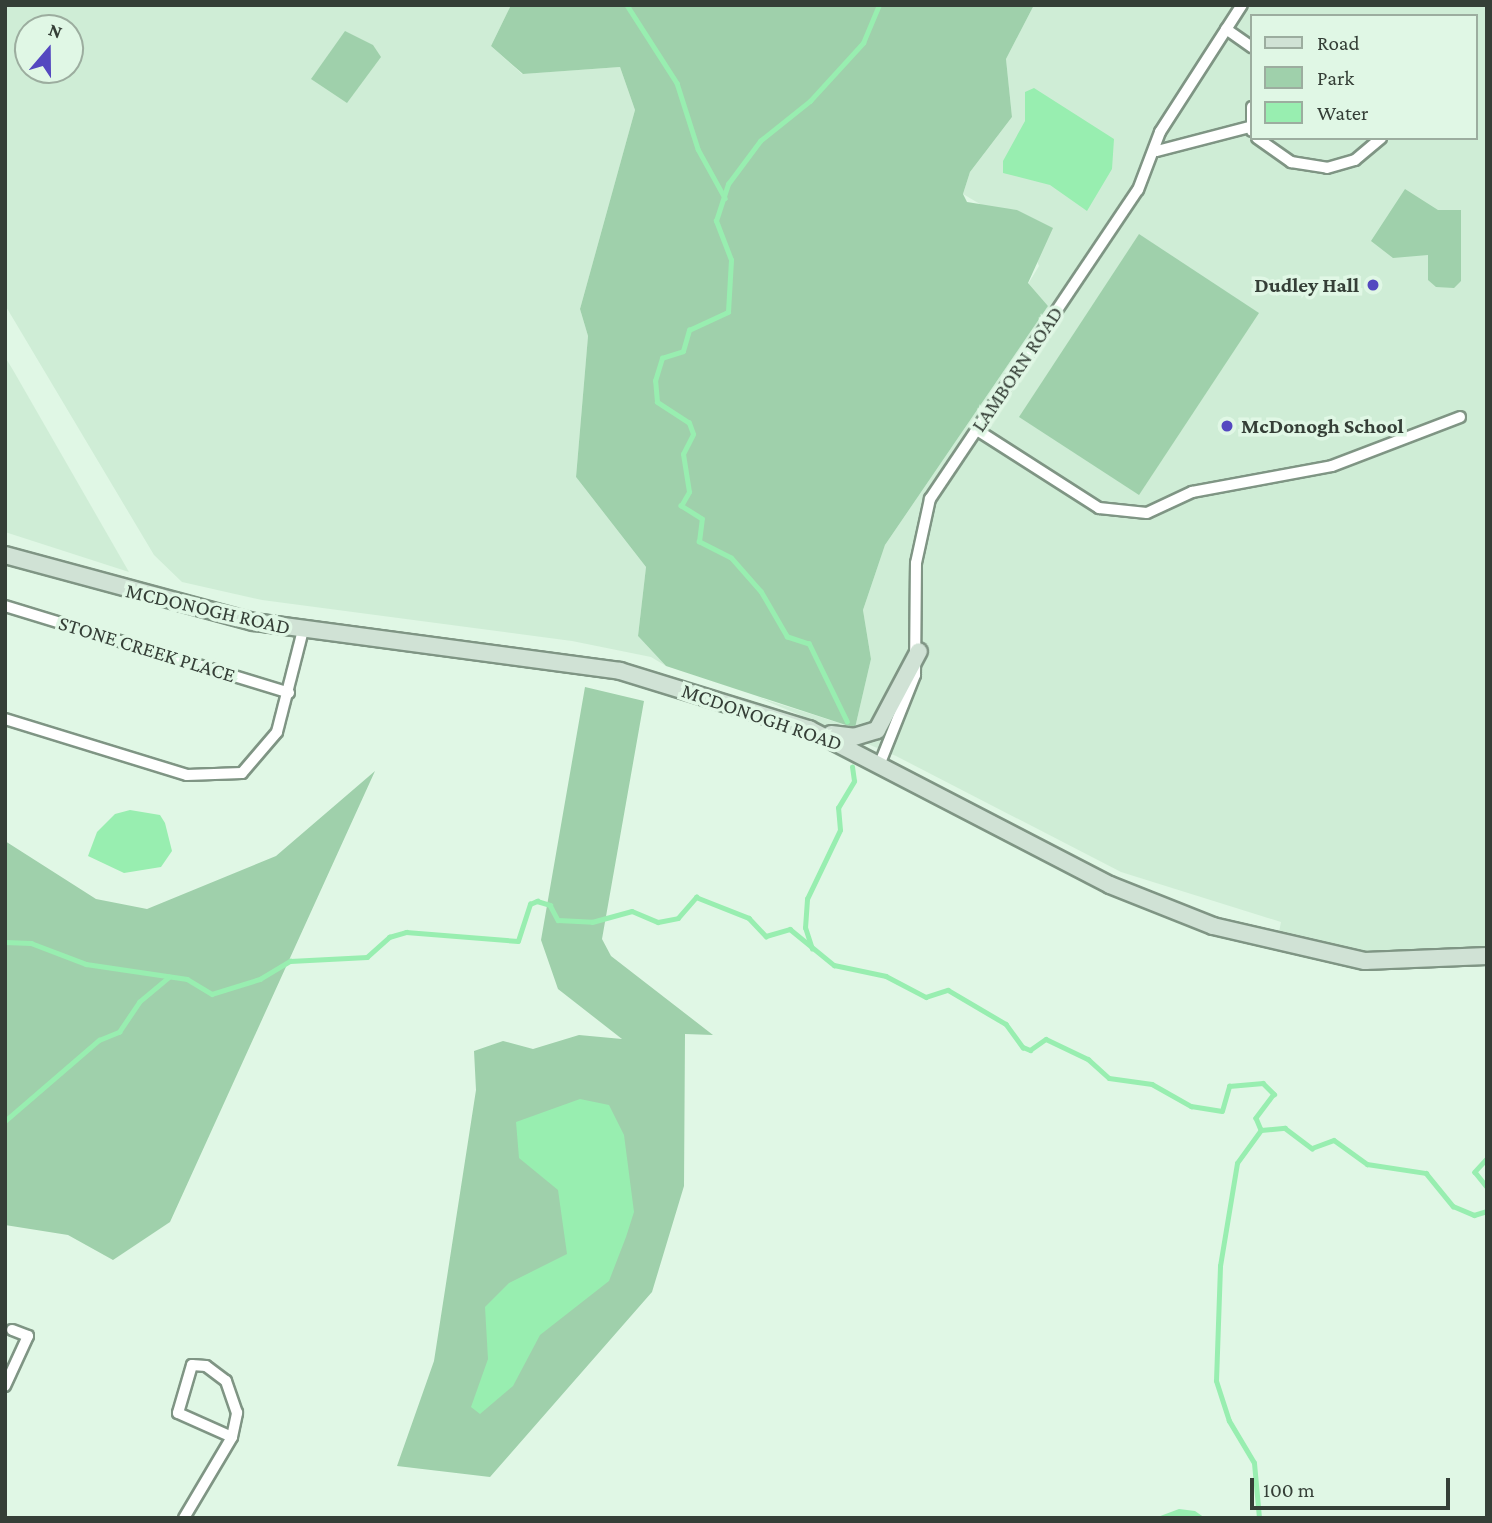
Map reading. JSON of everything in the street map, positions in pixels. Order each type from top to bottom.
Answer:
[{"type":"main road","name":"MCDONOGH ROAD","points":[[5,555],[166,603],[303,630],[583,663],[809,729],[880,763],[1110,885],[1213,926],[1365,961],[1487,956]]},
{"type":"main road","points":[[809,729],[854,737],[877,730],[919,651]]},
{"type":"street","name":"LAMBORN ROAD","points":[[880,763],[909,695],[919,651],[921,527],[930,499],[1138,190],[1157,151],[1160,132],[1242,5]]},
{"type":"street","points":[[1226,29],[1250,46]]},
{"type":"street","points":[[1157,151],[1250,129]]},
{"type":"street","points":[[1260,140],[1291,162],[1327,167],[1355,160],[1379,140]]},
{"type":"street","points":[[976,430],[1080,499],[1135,513],[1200,490],[1332,466],[1460,417]]},
{"type":"street","name":"STONE CREEK PLACE","points":[[5,606],[289,693]]},
{"type":"street","points":[[5,719],[187,775],[226,777],[242,773],[268,748],[289,693],[303,630]]},
{"type":"street","points":[[5,1386],[28,1336],[12,1330]]},
{"type":"street","points":[[184,1518],[232,1437],[237,1413],[232,1392],[217,1373],[192,1365],[178,1413],[232,1437]]},
{"type":"shaded area","points":[[5,5],[511,5],[491,46],[522,74],[620,67],[635,110],[580,309],[588,336],[576,477],[646,567],[638,636],[666,666],[651,657],[572,641],[262,600],[182,582],[154,555],[5,305]]},
{"type":"shaded area","name":"McDonogh School","points":[[1034,5],[1487,5],[1487,948],[1370,954],[1278,937],[1281,922],[1121,872],[896,756],[757,697],[855,728],[871,659],[863,610],[885,545],[1048,306],[1028,284],[1039,266],[1017,210],[985,207],[963,194],[970,172],[1012,117],[1006,59]]},
{"type":"shaded area","points":[[5,357],[13,370],[129,572],[5,532]]},
{"type":"green space","points":[[511,5],[1034,5],[1006,59],[1012,117],[970,172],[963,194],[967,202],[1017,210],[1053,228],[1028,283],[1048,306],[885,545],[863,610],[871,659],[855,728],[666,666],[638,636],[646,567],[576,477],[588,336],[580,309],[635,110],[620,67],[523,74],[491,46]]},
{"type":"green space","points":[[345,31],[373,45],[381,57],[347,103],[311,79]]},
{"type":"green space","points":[[1405,189],[1438,210],[1461,210],[1461,281],[1454,288],[1436,287],[1428,280],[1428,255],[1393,258],[1371,241]]},
{"type":"green space","points":[[1139,234],[1259,313],[1139,495],[1019,417]]},
{"type":"green space","points":[[585,687],[644,701],[602,939],[611,956],[713,1035],[685,1034],[684,1186],[652,1292],[490,1477],[397,1466],[434,1361],[476,1090],[474,1051],[503,1041],[533,1049],[579,1035],[622,1039],[558,989],[541,940]]},
{"type":"green space","points":[[375,771],[170,1222],[113,1260],[68,1235],[5,1225],[5,841],[96,899],[147,909],[276,856]]},
{"type":"water","points":[[1034,88],[1114,139],[1112,169],[1087,211],[1050,185],[1003,173],[1003,161],[1025,121],[1025,92]]},
{"type":"water","points":[[130,810],[160,815],[165,823],[172,851],[161,867],[124,873],[88,856],[97,832],[115,814]]},
{"type":"water","points":[[580,1099],[609,1105],[624,1135],[634,1212],[609,1281],[540,1335],[513,1386],[480,1414],[471,1407],[488,1359],[485,1307],[509,1283],[567,1254],[558,1190],[519,1158],[516,1122]]},
{"type":"water","points":[[1179,1509],[1195,1511],[1205,1518],[1155,1518]]},
{"type":"waterway","points":[[627,5],[677,83],[698,149],[725,198]]},
{"type":"waterway","points":[[847,722],[809,644],[787,637],[761,592],[731,558],[699,542],[702,519],[681,506],[689,492],[683,454],[693,434],[689,423],[657,402],[655,381],[662,358],[683,351],[689,330],[728,312],[731,260],[716,221],[728,184],[760,141],[810,101],[863,43],[879,5]]},
{"type":"waterway","points":[[812,949],[805,928],[807,899],[840,830],[838,808],[854,781],[852,767]]},
{"type":"waterway","points":[[5,942],[31,943],[86,964],[187,979],[212,994],[260,979],[290,961],[367,957],[389,937],[406,932],[518,941],[530,904],[537,901],[550,905],[558,920],[592,922],[632,911],[658,922],[678,918],[696,897],[749,918],[766,936],[790,929],[834,965],[886,976],[926,997],[948,990],[1006,1024],[1023,1047],[1030,1050],[1046,1039],[1088,1059],[1109,1078],[1152,1084],[1191,1106],[1222,1111],[1229,1086],[1263,1083],[1274,1094],[1256,1118],[1261,1130],[1285,1128],[1312,1148],[1334,1140],[1367,1164],[1426,1173],[1453,1206],[1474,1215],[1487,1211]]},
{"type":"waterway","points":[[5,1121],[99,1040],[119,1032],[139,1002],[169,977]]},
{"type":"waterway","points":[[1259,1518],[1254,1463],[1229,1421],[1216,1381],[1220,1266],[1237,1163],[1261,1130]]},
{"type":"waterway","points":[[1487,1159],[1475,1172],[1487,1187]]},
{"type":"place","name":"Dudley Hall","points":[[1373,285]]},
{"type":"place","name":"McDonogh School","points":[[1227,426]]}]
